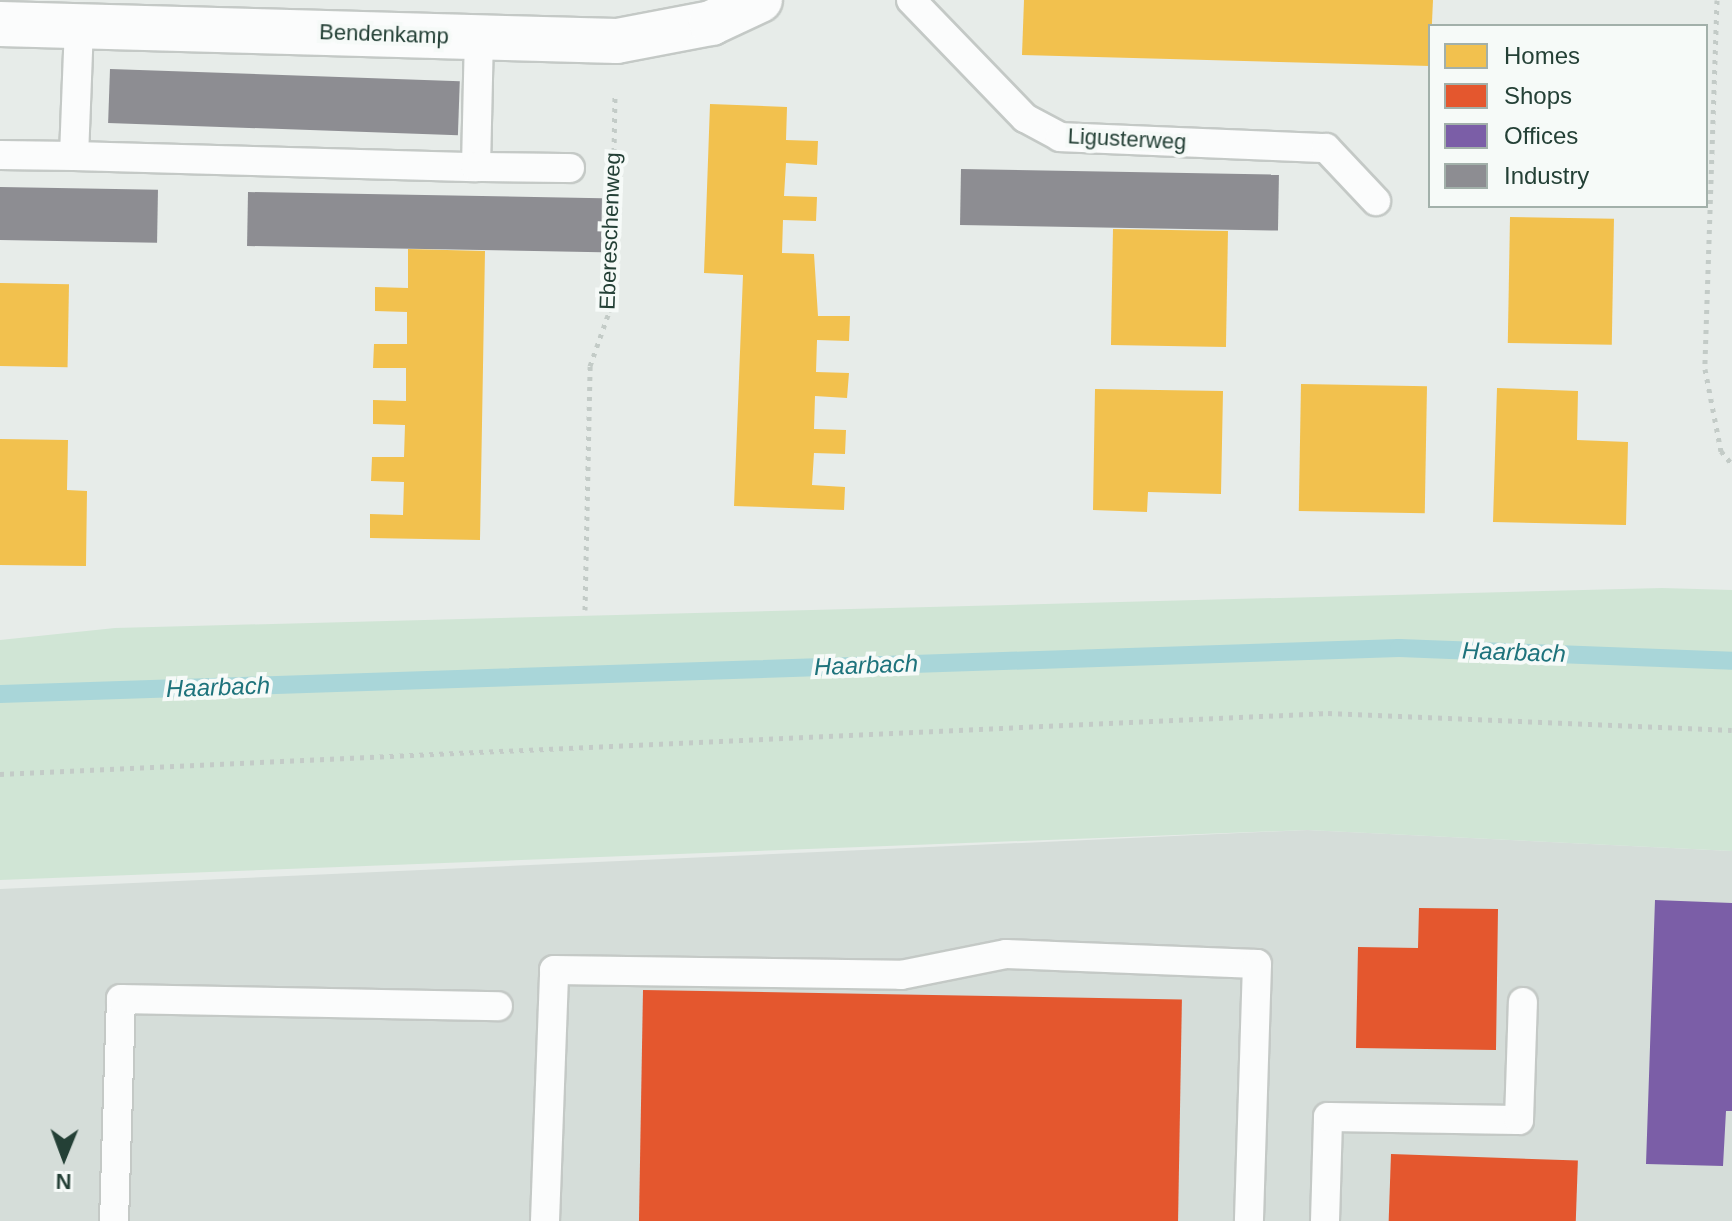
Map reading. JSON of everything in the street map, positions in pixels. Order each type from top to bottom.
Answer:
[{"type":"street","name":"Bendenkamp","points":[[0,24],[617,41],[711,23],[760,0]]},
{"type":"lane","name":"Ligusterweg","points":[[911,0],[1025,118],[1060,137],[1326,148],[1376,201]]},
{"type":"lane","points":[[74,156],[79,26]]},
{"type":"lane","points":[[476,167],[479,37]]},
{"type":"lane","points":[[0,155],[570,168]]},
{"type":"lane","points":[[545,1221],[554,970],[901,975],[1006,954],[1257,964],[1249,1221]]},
{"type":"lane","points":[[114,1221],[121,999],[498,1006]]},
{"type":"lane","points":[[1325,1221],[1328,1117],[1519,1120],[1523,1002]]},
{"type":"path","points":[[1717,0],[1705,369],[1721,451],[1732,464]]},
{"type":"path","name":"Ebereschenweg","points":[[585,610],[590,366],[609,312],[617,41]]},
{"type":"path","points":[[0,774],[1328,713],[1732,730]]},
{"type":"shaded area","points":[[1307,830],[1732,851],[1732,1221],[0,1221],[0,889]]},
{"type":"green space","points":[[1662,588],[1732,590],[1732,851],[1307,830],[0,880],[0,640],[115,628]]},
{"type":"building: Homes","points":[[1024,0],[1433,0],[1432,24],[1428,24],[1428,66],[1022,55]]},
{"type":"building: Homes","points":[[710,104],[787,107],[786,140],[818,141],[817,165],[786,163],[784,196],[817,197],[816,221],[783,220],[782,253],[814,254],[818,316],[850,316],[849,341],[817,340],[816,372],[849,373],[847,398],[815,396],[814,429],[846,430],[845,454],[814,453],[812,485],[845,487],[844,510],[734,506],[743,275],[704,273]]},
{"type":"building: Homes","points":[[1510,217],[1614,219],[1612,345],[1508,343]]},
{"type":"building: Homes","points":[[1113,229],[1228,231],[1226,347],[1111,345]]},
{"type":"building: Homes","points":[[408,249],[485,251],[480,540],[370,538],[370,514],[403,515],[404,482],[371,481],[372,457],[404,457],[405,425],[373,424],[373,400],[406,401],[406,368],[373,368],[374,344],[407,344],[407,312],[375,311],[375,287],[408,288]]},
{"type":"building: Homes","points":[[0,283],[69,284],[68,367],[0,366]]},
{"type":"building: Homes","points":[[1301,384],[1427,386],[1425,513],[1299,511]]},
{"type":"building: Homes","points":[[1497,388],[1578,391],[1577,440],[1628,442],[1626,525],[1493,522]]},
{"type":"building: Homes","points":[[1095,389],[1223,391],[1221,494],[1148,492],[1147,512],[1093,510]]},
{"type":"building: Homes","points":[[0,439],[68,440],[67,490],[87,491],[86,566],[0,565]]},
{"type":"building: Shops","points":[[1419,908],[1498,909],[1496,1050],[1356,1048],[1358,947],[1418,948]]},
{"type":"building: Shops","points":[[643,990],[1182,999],[1178,1221],[639,1221]]},
{"type":"building: Shops","points":[[1391,1154],[1578,1161],[1576,1221],[1389,1221]]},
{"type":"building: Offices","points":[[1655,900],[1732,903],[1732,1111],[1726,1111],[1723,1166],[1646,1164]]},
{"type":"building: Industry","points":[[110,69],[460,81],[458,135],[108,123]]},
{"type":"building: Industry","points":[[961,169],[1279,175],[1278,231],[960,225]]},
{"type":"building: Industry","points":[[0,187],[158,190],[157,243],[0,240]]},
{"type":"building: Industry","points":[[248,192],[602,198],[601,252],[247,246]]},
{"type":"waterway","name":"Haarbach","points":[[0,694],[1399,648],[1732,661]]}]
